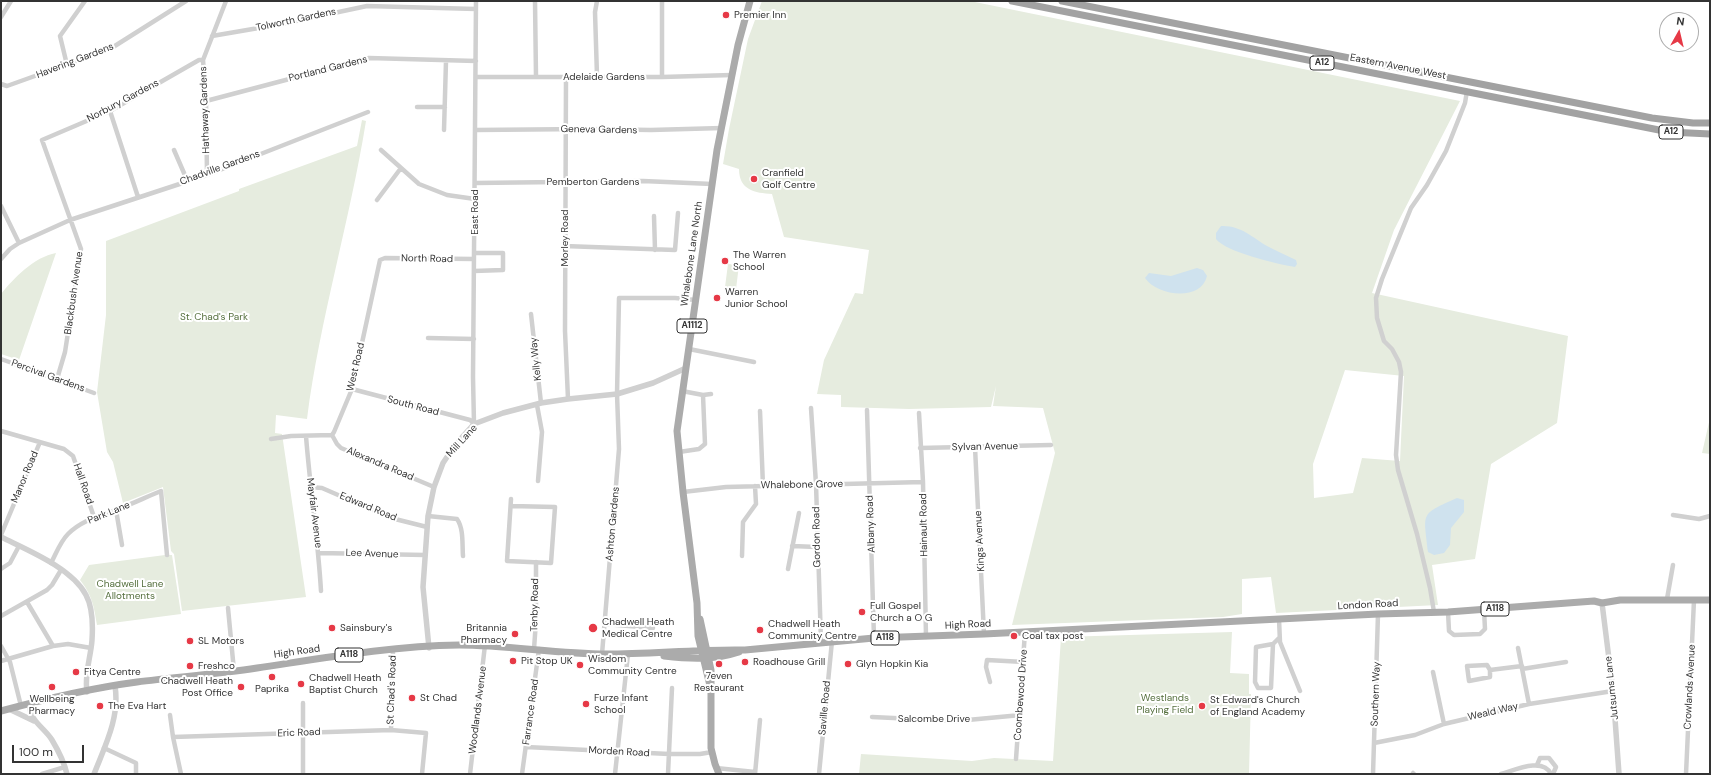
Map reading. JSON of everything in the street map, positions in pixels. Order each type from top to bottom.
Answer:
[{"type":"highway","name":"Eastern Avenue West","points":[[1012,1],[1466,94],[1669,132],[1710,134]]},
{"type":"highway","name":"Eastern Avenue West","points":[[1062,1],[1652,118],[1710,124]]},
{"type":"main road","name":"Whalebone Lane North","points":[[705,655],[698,636],[697,607],[677,431],[712,184],[732,75],[740,37],[750,1]]},
{"type":"main road","name":"London Road","points":[[1025,632],[1378,614],[1448,612],[1594,601],[1602,603],[1620,600],[1710,600]]},
{"type":"main road","name":"High Road","points":[[1,712],[21,706],[114,686],[393,650],[456,645],[602,654],[705,655],[725,657],[745,650],[832,641],[1025,632]]},
{"type":"main road","name":"A1112","points":[[705,655],[711,690],[712,752],[716,770]]},
{"type":"street","points":[[1,17],[11,1]]},
{"type":"street","points":[[67,65],[60,36],[85,1]]},
{"type":"street","name":"Hathaway Gardens","points":[[207,175],[206,101],[203,60],[226,1]]},
{"type":"street","name":"East Road","points":[[474,424],[476,1]]},
{"type":"street","points":[[534,1],[536,77]]},
{"type":"street","points":[[597,1],[595,12],[597,76]]},
{"type":"street","points":[[662,1],[662,77]]},
{"type":"street","name":"Havering Gardens","points":[[1,84],[7,86],[110,49],[182,2]]},
{"type":"street","name":"Tolworth Gardens","points":[[212,36],[282,24],[367,6],[476,9]]},
{"type":"street","name":"Portland Gardens","points":[[206,101],[369,58],[476,61]]},
{"type":"street","name":"Norbury Gardens","points":[[42,140],[110,111],[199,60],[203,60]]},
{"type":"street","points":[[444,130],[446,61]]},
{"type":"street","name":"Adelaide Gardens","points":[[476,77],[662,77],[732,75]]},
{"type":"street","name":"Morley Road","points":[[566,76],[566,182],[564,246],[565,331],[568,399]]},
{"type":"street","points":[[1434,612],[1430,588],[1417,534],[1398,470],[1396,455],[1402,372],[1399,362],[1392,349],[1384,341],[1377,318],[1376,298],[1382,279],[1411,208],[1427,185],[1446,152],[1465,103],[1466,94]]},
{"type":"street","points":[[417,107],[444,107]]},
{"type":"street","points":[[110,111],[138,197]]},
{"type":"street","name":"Chadville Gardens","points":[[1,260],[10,249],[70,220],[187,180],[207,175],[368,112]]},
{"type":"street","name":"Geneva Gardens","points":[[476,130],[651,130],[722,128]]},
{"type":"street","name":"Blackbush Avenue","points":[[42,140],[81,249],[65,352],[57,378]]},
{"type":"street","points":[[174,150],[187,180]]},
{"type":"street","points":[[381,150],[419,184],[447,195],[475,199]]},
{"type":"street","points":[[377,200],[401,168]]},
{"type":"street","name":"Pemberton Gardens","points":[[475,183],[643,181],[712,184]]},
{"type":"street","points":[[1,206],[19,244]]},
{"type":"street","points":[[564,246],[675,250],[678,213]]},
{"type":"street","points":[[654,216],[655,250]]},
{"type":"street","points":[[474,253],[503,253],[503,270],[474,271]]},
{"type":"street","name":"North Road","points":[[380,260],[385,258],[474,259]]},
{"type":"street","name":"West Road","points":[[332,435],[352,389],[380,260]]},
{"type":"street","name":"Ashton Gardens","points":[[602,654],[619,449],[617,394],[619,298],[676,298],[696,300]]},
{"type":"street","name":"Kelly Way","points":[[531,314],[542,432],[538,480]]},
{"type":"street","points":[[428,338],[474,339]]},
{"type":"street","points":[[689,349],[754,362]]},
{"type":"street","name":"Percival Gardens","points":[[1,359],[57,378],[94,393]]},
{"type":"street","name":"Mill Lane","points":[[429,648],[423,600],[428,516],[434,487],[443,462],[455,444],[474,424],[503,413],[539,404],[568,399],[617,394],[653,383],[686,368]]},
{"type":"street","name":"South Road","points":[[352,389],[470,420],[474,424]]},
{"type":"street","points":[[682,391],[703,395],[711,394]]},
{"type":"street","points":[[679,452],[699,449],[705,444],[703,395]]},
{"type":"street","name":"Gordon Road","points":[[811,408],[816,484],[821,642]]},
{"type":"street","name":"Albany Road","points":[[867,410],[874,638]]},
{"type":"street","points":[[760,411],[763,486]]},
{"type":"street","name":"Hainault Road","points":[[919,413],[923,482],[926,637]]},
{"type":"street","name":"Hall Road","points":[[1,431],[64,448],[73,456],[94,517]]},
{"type":"street","points":[[271,439],[332,435]]},
{"type":"street","name":"Alexandra Road","points":[[332,435],[341,448],[434,487]]},
{"type":"street","name":"Mayfair Avenue","points":[[306,436],[310,487],[319,552],[321,590]]},
{"type":"street","name":"Manor Road","points":[[1,536],[40,442]]},
{"type":"street","name":"Sylvan Avenue","points":[[920,448],[1051,445]]},
{"type":"street","name":"Kings Avenue","points":[[975,447],[984,634]]},
{"type":"street","name":"Whalebone Grove","points":[[683,492],[707,488],[755,486],[923,482]]},
{"type":"street","points":[[742,556],[742,526],[744,518],[756,504],[755,486]]},
{"type":"street","name":"Edward Road","points":[[310,487],[322,488],[391,518],[427,527]]},
{"type":"street","name":"Park Lane","points":[[51,563],[63,540],[69,533],[94,517],[116,510],[161,491],[167,555]]},
{"type":"street","points":[[511,500],[507,561],[551,563],[555,507],[511,506]]},
{"type":"street","points":[[116,510],[122,545]]},
{"type":"street","points":[[788,569],[799,513]]},
{"type":"street","points":[[1673,515],[1700,519],[1710,516]]},
{"type":"street","points":[[428,516],[457,519],[459,522],[462,539],[463,556]]},
{"type":"street","points":[[1,536],[51,563],[72,578],[81,587],[89,602],[92,627],[91,648],[86,684],[87,692]]},
{"type":"street","points":[[1,569],[10,563],[19,546]]},
{"type":"street","points":[[792,546],[817,547]]},
{"type":"street","name":"Lee Avenue","points":[[319,552],[425,555]]},
{"type":"street","name":"Tenby Road","points":[[536,562],[537,649]]},
{"type":"street","points":[[1667,599],[1673,565]]},
{"type":"street","points":[[1,616],[47,590],[52,585],[61,570]]},
{"type":"street","name":"Crowlands Avenue","points":[[1686,774],[1694,600]]},
{"type":"street","points":[[27,602],[53,646]]},
{"type":"street","name":"Jutsums Lane","points":[[1602,603],[1613,691],[1619,774]]},
{"type":"street","points":[[228,608],[234,671]]},
{"type":"street","points":[[1448,612],[1449,632],[1454,635],[1480,634],[1484,629],[1484,610]]},
{"type":"street","name":"Southern Way","points":[[1373,774],[1378,614]]},
{"type":"street","points":[[1279,619],[1279,638],[1300,691]]},
{"type":"street","points":[[605,624],[653,628]]},
{"type":"street","name":"Coombewood Drive","points":[[1016,759],[1021,715],[1025,632]]},
{"type":"street","points":[[1273,644],[1271,688],[1258,688],[1254,682],[1256,648],[1273,644],[1279,638]]},
{"type":"street","name":"Saville Road","points":[[819,774],[832,641]]},
{"type":"street","points":[[1,661],[53,646],[68,644],[91,648]]},
{"type":"street","points":[[1,646],[8,659],[21,706]]},
{"type":"street","name":"Woodlands Avenue","points":[[470,774],[486,646]]},
{"type":"street","points":[[1518,648],[1529,704]]},
{"type":"street","name":"Farrance Road","points":[[522,774],[537,649]]},
{"type":"street","name":"St Chad's Road","points":[[391,730],[393,650]]},
{"type":"street","points":[[615,774],[628,654]]},
{"type":"street","points":[[990,682],[986,666],[987,660],[1024,662]]},
{"type":"street","points":[[1490,670],[1522,668],[1566,662]]},
{"type":"street","points":[[1487,665],[1490,670],[1490,677],[1469,681],[1467,666],[1487,665]]},
{"type":"street","points":[[1433,672],[1444,724]]},
{"type":"street","points":[[94,774],[114,719],[116,696],[114,686]]},
{"type":"street","points":[[668,774],[672,688]]},
{"type":"street","name":"Weald Way","points":[[1374,743],[1415,735],[1444,724],[1529,704],[1613,691]]},
{"type":"street","points":[[303,703],[303,774]]},
{"type":"street","points":[[30,704],[30,710],[35,721],[51,739],[67,774]]},
{"type":"street","points":[[9,709],[35,721]]},
{"type":"street","points":[[170,715],[172,737],[181,774]]},
{"type":"street","name":"Salcombe Drive","points":[[872,717],[910,720],[957,721],[1021,715]]},
{"type":"street","points":[[716,770],[755,773],[760,720]]},
{"type":"street","name":"Eric Road","points":[[172,737],[391,730],[426,733],[422,774]]},
{"type":"street","name":"Morden Road","points":[[526,747],[669,754],[700,754],[712,752]]},
{"type":"street","points":[[104,748],[136,763],[136,774]]},
{"type":"street","points":[[1501,774],[1537,765],[1543,765],[1549,769],[1552,774],[1556,767],[1549,758],[1540,758],[1537,765]]},
{"type":"street","points":[[42,774],[65,767]]},
{"type":"green space","points":[[762,1],[970,1],[1460,101],[1394,230],[1372,293],[1568,336],[1557,423],[1491,464],[1475,559],[1432,565],[1438,605],[1276,613],[1271,577],[1242,579],[1242,614],[1223,617],[1012,625],[1055,453],[1043,408],[993,406],[996,386],[991,407],[909,409],[841,407],[841,395],[817,394],[824,360],[855,293],[863,294],[869,250],[784,237],[772,194],[760,193],[749,189],[742,182],[739,169],[723,164],[748,39]],"holes":[[[1345,370],[1404,376],[1400,461],[1362,458],[1353,493],[1314,498],[1313,464]]]},
{"type":"green space","name":"St. Chad's Park","points":[[362,120],[366,121],[352,196],[319,344],[307,419],[276,415],[275,433],[282,434],[306,597],[182,611],[174,554],[171,551],[163,487],[123,503],[113,462],[107,452],[97,392],[106,315],[106,241],[239,191],[239,189],[357,146]]},
{"type":"green space","points":[[56,253],[19,360],[1,354],[1,294],[25,269],[40,259]]},
{"type":"green space","points":[[728,264],[739,265],[736,289],[725,287]]},
{"type":"green space","points":[[1710,418],[1710,454],[1702,453]]},
{"type":"green space","name":"Chadwell Lane Allotments","points":[[172,555],[181,614],[97,625],[92,601],[80,580],[89,565]]},
{"type":"green space","name":"Westlands Playing Field","points":[[1232,632],[1230,673],[1249,674],[1249,694],[1251,694],[1249,774],[859,774],[861,754],[972,761],[994,758],[1053,761],[1061,637]]},
{"type":"water","points":[[1221,226],[1234,227],[1246,232],[1267,246],[1296,260],[1297,264],[1295,267],[1252,257],[1222,244],[1216,239],[1216,233]]},
{"type":"water","points":[[1197,268],[1203,270],[1207,276],[1203,284],[1196,290],[1188,293],[1178,294],[1159,289],[1145,278],[1149,273],[1171,276]]},
{"type":"water","points":[[1457,498],[1464,500],[1464,512],[1451,528],[1450,545],[1444,553],[1434,555],[1428,552],[1425,522],[1427,516],[1436,508]]},
{"type":"place","name":"Premier Inn","points":[[726,15]]},
{"type":"place","name":"Cranfield Golf Centre","points":[[754,179]]},
{"type":"place","name":"The Warren School","points":[[725,261]]},
{"type":"place","name":"Warren Junior School","points":[[717,298]]},
{"type":"place","name":"Full Gospel Church a O G","points":[[862,612]]},
{"type":"place","name":"Sainsbury's","points":[[332,628]]},
{"type":"place","name":"Chadwell Heath Medical Centre","points":[[593,628]]},
{"type":"place","name":"Chadwell Heath Community Centre","points":[[760,630]]},
{"type":"place","name":"Britannia Pharmacy","points":[[515,634]]},
{"type":"place","name":"Coal tax post","points":[[1014,636]]},
{"type":"place","name":"SL Motors","points":[[190,641]]},
{"type":"place","name":"Pit Stop UK","points":[[513,661]]},
{"type":"place","name":"Roadhouse Grill","points":[[745,662]]},
{"type":"place","name":"7even Restaurant","points":[[719,664]]},
{"type":"place","name":"Glyn Hopkin Kia","points":[[848,664]]},
{"type":"place","name":"Wisdom Community Centre","points":[[580,665]]},
{"type":"place","name":"Freshco","points":[[190,666]]},
{"type":"place","name":"Fitya Centre","points":[[76,672]]},
{"type":"place","name":"Paprika","points":[[272,677]]},
{"type":"place","name":"Chadwell Heath Baptist Church","points":[[301,684]]},
{"type":"place","name":"Wellbeing Pharmacy","points":[[52,687]]},
{"type":"place","name":"Chadwell Heath Post Office","points":[[241,687]]},
{"type":"place","name":"St Chad","points":[[412,698]]},
{"type":"place","name":"Furze Infant School","points":[[586,704]]},
{"type":"place","name":"The Eva Hart","points":[[100,706]]},
{"type":"place","name":"St Edward's Church of England Academy","points":[[1202,706]]}]
